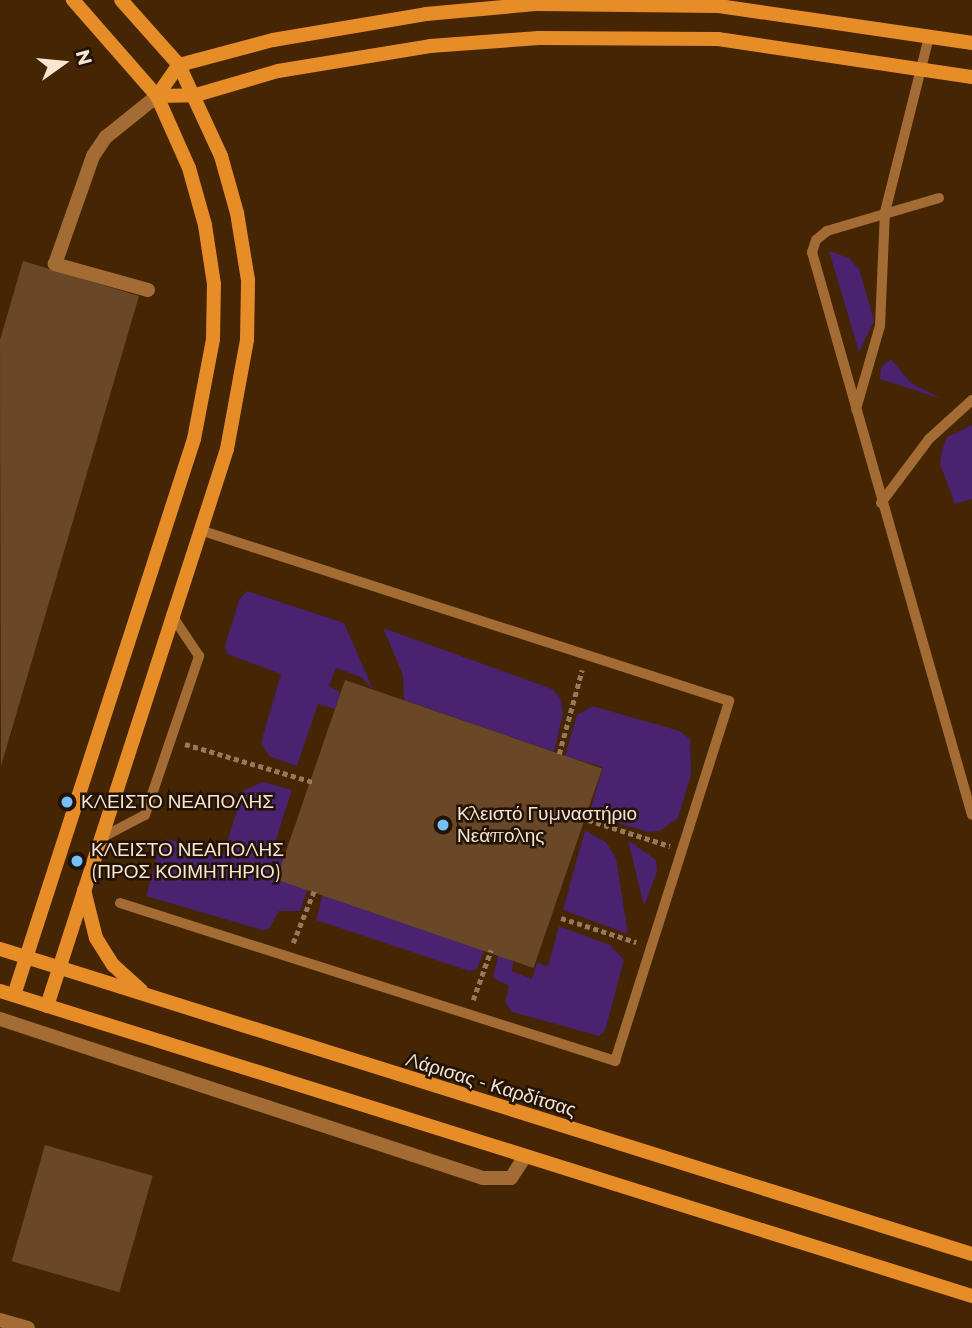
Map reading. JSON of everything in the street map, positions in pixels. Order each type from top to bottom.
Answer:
[{"type":"street","points":[[73,0],[157,96],[189,167],[205,225],[214,284],[213,339],[194,439],[26,957],[7,993],[524,1158],[972,1296]]},
{"type":"street","points":[[47,1006],[83,883],[200,530],[237,400],[247,340],[248,280],[237,214],[221,156],[196,95],[179,65],[121,0]]},
{"type":"street","points":[[148,290],[55,264],[93,156],[112,131],[157,96],[179,65],[273,40],[426,13],[536,4],[719,6],[972,43]]},
{"type":"street","points":[[157,96],[196,95],[278,71],[430,46],[539,38],[718,39],[921,73],[972,77]]},
{"type":"street","points":[[83,883],[96,938],[113,965],[148,995]]},
{"type":"street","name":"Λάρισας - Καρδίτσας","points":[[0,949],[972,1254]]},
{"type":"street","points":[[0,1019],[483,1178],[511,1178],[524,1158]]},
{"type":"street","points":[[0,1320],[28,1328]]},
{"type":"lane","points":[[856,410],[880,326],[885,212],[929,37]]},
{"type":"lane","points":[[939,198],[828,231],[816,240],[812,252],[881,503],[972,815]]},
{"type":"lane","points":[[881,503],[929,439],[972,400]]},
{"type":"lane","points":[[120,903],[615,1061],[729,701],[200,530]]},
{"type":"lane","points":[[98,839],[145,815],[199,656],[171,614]]},
{"type":"path","points":[[559,754],[586,656]]},
{"type":"path","points":[[170,740],[313,782]]},
{"type":"path","points":[[588,820],[681,849]]},
{"type":"path","points":[[287,957],[314,891]]},
{"type":"path","points":[[561,918],[651,947]]},
{"type":"path","points":[[469,1014],[491,950]]},
{"type":"shaded area","points":[[829,251],[849,258],[859,269],[868,299],[874,321],[859,352]]},
{"type":"shaded area","points":[[891,359],[911,383],[942,399],[880,379],[881,367]]},
{"type":"shaded area","points":[[972,425],[972,499],[955,504],[940,464],[942,450],[947,437]]},
{"type":"shaded area","points":[[247,591],[344,623],[373,689],[361,677],[336,668],[329,686],[340,692],[335,709],[318,704],[297,766],[269,756],[261,742],[281,674],[227,654],[225,646],[239,600]]},
{"type":"shaded area","points":[[383,628],[552,689],[561,699],[563,714],[554,752],[404,700],[403,675]]},
{"type":"shaded area","points":[[592,706],[680,731],[690,739],[691,775],[678,818],[660,831],[648,832],[589,814],[603,767],[565,756],[577,715]]},
{"type":"shaded area","points":[[263,782],[292,790],[272,852],[290,857],[308,889],[300,911],[279,911],[269,929],[262,930],[146,896],[160,845],[167,839],[223,854],[244,790]]},
{"type":"shaded area","points":[[585,830],[606,842],[616,858],[628,934],[563,910]]},
{"type":"shaded area","points":[[628,840],[656,860],[657,872],[644,906]]},
{"type":"shaded area","points":[[323,894],[485,948],[477,969],[469,971],[316,920]]},
{"type":"shaded area","points":[[559,926],[610,945],[624,960],[605,1031],[599,1036],[512,1012],[505,1002],[509,986],[493,978],[499,952],[514,957],[512,971],[532,979],[537,963],[548,966]]},
{"type":"building","points":[[23,261],[139,296],[1,766],[0,340]]},
{"type":"building","name":"Κλειστό Γυμναστήριο Νεάπολης","points":[[345,680],[602,769],[533,968],[276,880]]},
{"type":"building","points":[[45,1145],[153,1176],[119,1292],[12,1261]]},
{"type":"place","name":"ΚΛΕΙΣΤΟ ΝΕΑΠΟΛΗΣ","points":[[67,802]]},
{"type":"place","name":"Κλειστό Γυμναστήριο Νεάπολης","points":[[443,825]]},
{"type":"place","name":"ΚΛΕΙΣΤΟ ΝΕΑΠΟΛΗΣ (ΠΡΟΣ ΚΟΙΜΗΤΗΡΙΟ)","points":[[77,861]]}]
